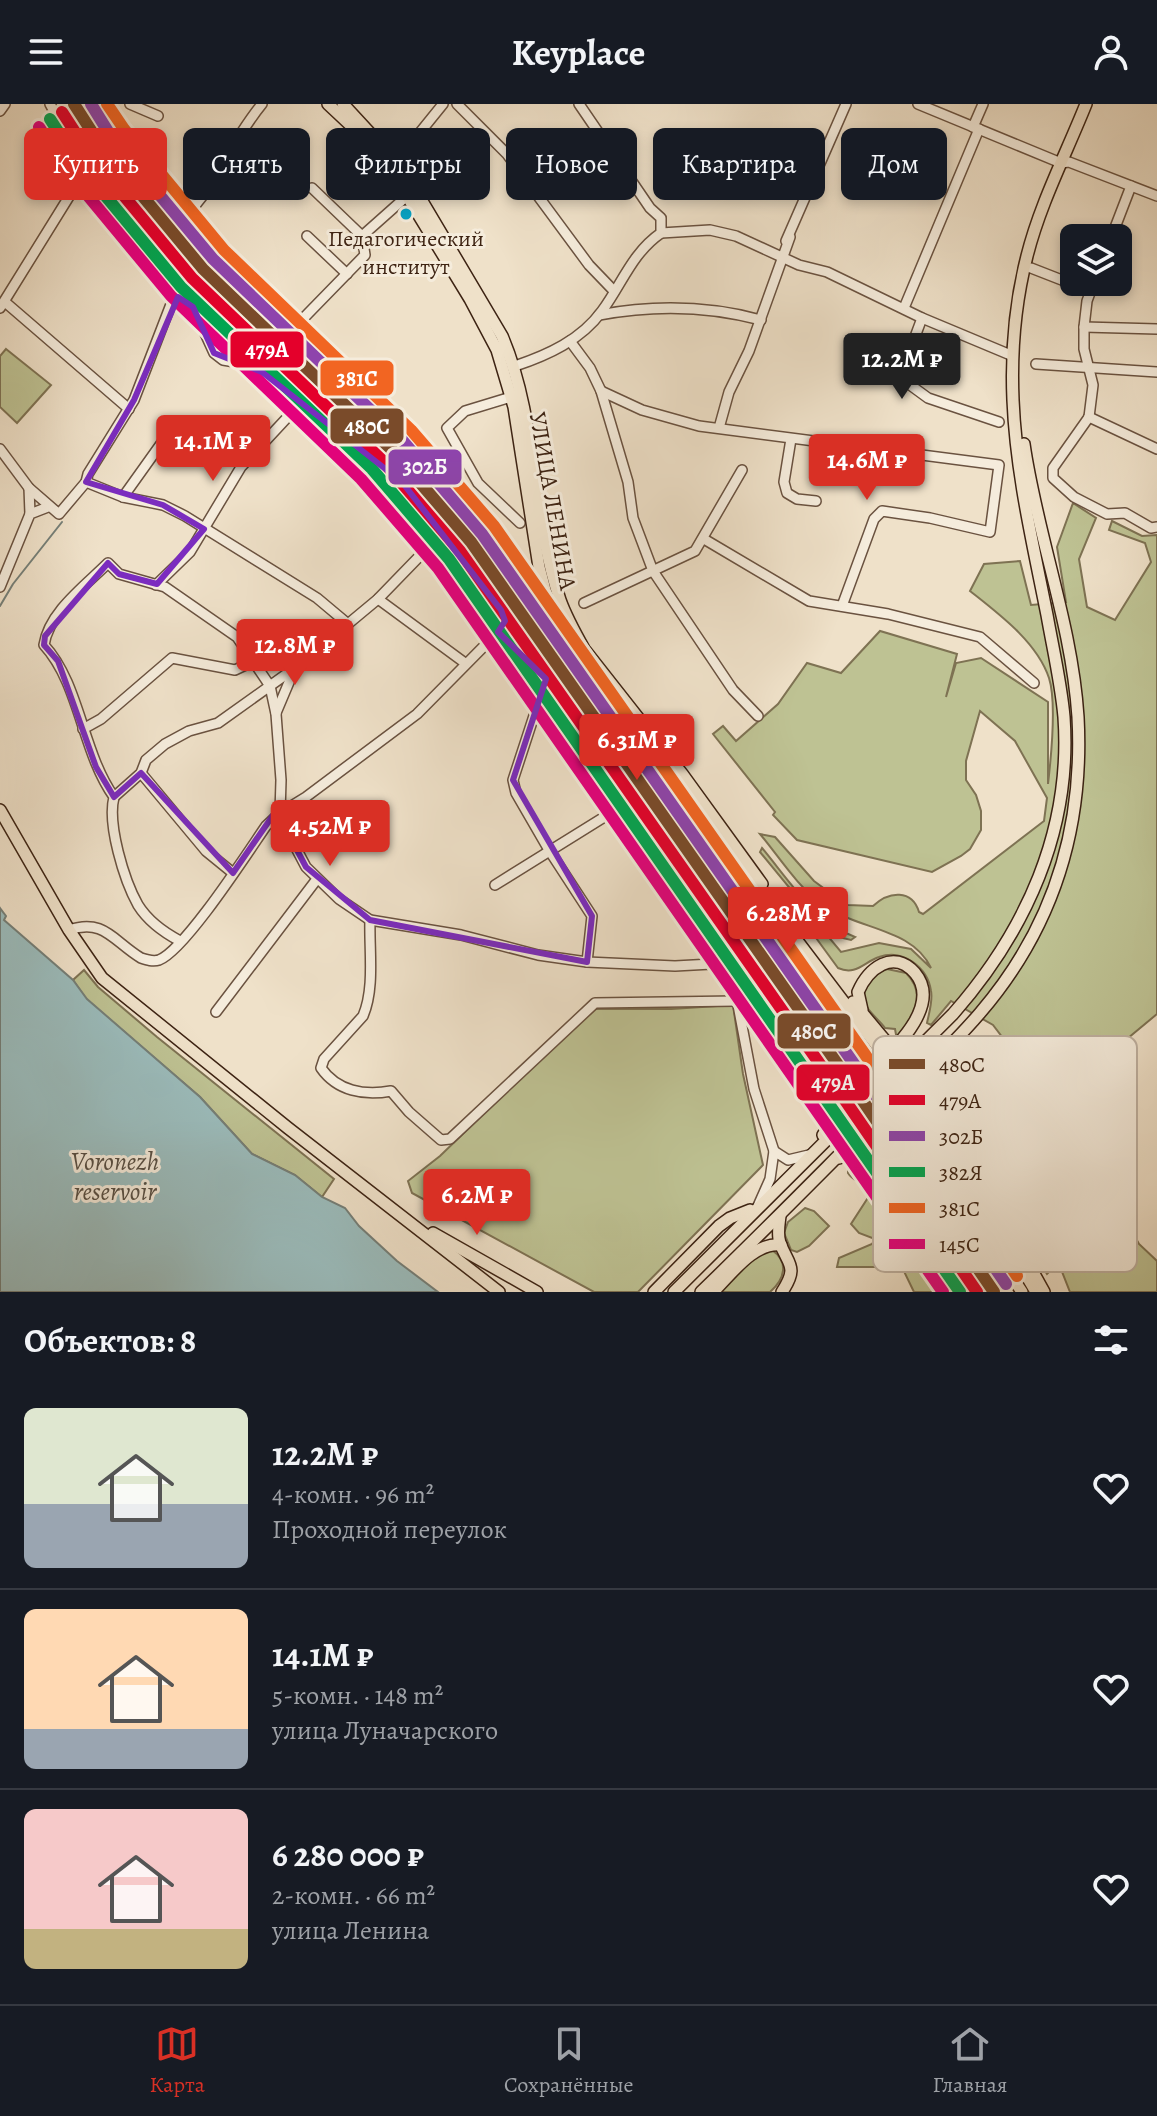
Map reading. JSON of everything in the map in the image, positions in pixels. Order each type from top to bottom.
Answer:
[{"type":"main road","name":"УЛИЦА ЛЕНИНА","points":[[328,104],[354,128]]},
{"type":"main road","name":"УЛИЦА ЛЕНИНА","points":[[343,104],[363,128]]},
{"type":"main road","points":[[957,1036],[993,997],[1030,941],[1055,887],[1073,825],[1079,760],[1078,714],[1046,544],[1026,460],[1019,397],[1020,341],[1031,268],[1086,104]]},
{"type":"main road","points":[[930,1036],[977,986],[1014,932],[1039,881],[1057,822],[1064,760],[1064,717],[1015,428],[1013,356],[1020,284],[1028,253],[1065,162],[1094,104]]},
{"type":"main road","name":"УЛИЦА ЛЕНИНА","points":[[409,200],[497,350],[511,397],[539,567],[561,633],[610,702],[706,816],[866,1018],[876,1036]]},
{"type":"main road","name":"УЛИЦА ЛЕНИНА","points":[[416,200],[491,316],[515,366],[525,405],[550,562],[561,603],[584,649],[683,775],[720,847],[761,893],[875,1036]]},
{"type":"main road","points":[[0,810],[89,962],[121,994],[501,1292]]},
{"type":"main road","points":[[720,847],[855,1050],[860,1066],[857,1086]]},
{"type":"main road","points":[[866,1018],[858,992],[873,968],[887,962],[909,968],[916,974],[922,1001],[915,1021],[904,1036]]},
{"type":"main road","points":[[810,1154],[857,1086],[873,1070]]},
{"type":"main road","points":[[674,1292],[873,1092]]},
{"type":"main road","points":[[701,1292],[873,1122]]},
{"type":"main road","points":[[835,1160],[871,1142]]},
{"type":"main road","points":[[654,1292],[725,1221],[758,1206]]},
{"type":"main road","points":[[398,1212],[537,1292]]},
{"type":"main road","points":[[780,1216],[781,1245],[791,1265],[790,1277],[782,1292]]},
{"type":"main road","points":[[713,1292],[758,1249],[781,1245]]},
{"type":"main road","points":[[1009,1272],[1022,1292]]},
{"type":"main road","points":[[1025,1272],[1036,1292]]},
{"type":"main road","points":[[1032,1272],[1044,1292]]},
{"type":"street","points":[[50,104],[82,162],[75,187],[3,305],[129,409]]},
{"type":"street","points":[[130,104],[158,116]]},
{"type":"street","points":[[262,104],[190,211],[187,221],[291,331],[365,255],[362,236],[312,188]]},
{"type":"street","points":[[424,128],[443,104]]},
{"type":"street","points":[[457,104],[507,154],[589,265],[614,291]]},
{"type":"street","points":[[579,104],[650,208],[661,218],[661,233]]},
{"type":"street","points":[[719,428],[729,392],[761,320],[790,237],[846,104]]},
{"type":"street","points":[[918,104],[1157,196]]},
{"type":"street","points":[[904,308],[983,104]]},
{"type":"street","points":[[1116,224],[1131,186]]},
{"type":"street","points":[[362,236],[402,200]]},
{"type":"street","points":[[515,366],[570,341],[599,315],[641,250],[661,233],[710,230],[724,232],[784,258],[827,272],[922,318],[1013,356]]},
{"type":"street","points":[[307,236],[347,274]]},
{"type":"street","points":[[766,249],[776,249],[790,237]]},
{"type":"street","points":[[1031,268],[1060,277]]},
{"type":"street","points":[[1090,296],[1084,327],[1084,349],[1093,385],[1089,417],[1053,468],[1053,478],[1074,497],[1107,514],[1125,513],[1151,528],[1157,527]]},
{"type":"street","points":[[0,449],[29,488],[59,514],[86,482],[129,409],[173,299],[178,297],[193,307],[214,353],[223,360],[247,364],[262,372],[298,406],[402,482],[444,531],[501,610],[505,621],[498,632],[417,714],[266,826],[180,941],[162,958],[149,961],[131,952],[99,927],[82,926],[69,930]]},
{"type":"street","points":[[599,315],[639,308],[682,309],[730,311],[761,320]]},
{"type":"street","points":[[922,318],[902,379],[928,398],[999,422]]},
{"type":"street","points":[[1084,327],[1157,329]]},
{"type":"street","points":[[570,341],[590,368],[601,391],[628,482],[633,518],[653,571],[733,690],[758,716]]},
{"type":"street","points":[[1036,364],[1157,372]]},
{"type":"street","points":[[601,391],[642,410],[699,426],[999,465],[990,532],[882,511],[874,519],[842,606]]},
{"type":"street","points":[[511,397],[465,411],[447,428],[478,483],[520,523]]},
{"type":"street","points":[[156,585],[190,552],[241,467],[298,406]]},
{"type":"street","points":[[1089,417],[1157,449]]},
{"type":"street","points":[[123,497],[173,427]]},
{"type":"street","points":[[791,439],[784,482],[787,493],[797,499],[816,501]]},
{"type":"street","points":[[584,603],[688,556],[704,539],[742,470]]},
{"type":"street","points":[[86,482],[123,497],[163,505],[317,598],[348,624]]},
{"type":"street","points":[[0,587],[30,514],[29,488]]},
{"type":"street","points":[[30,514],[48,507]]},
{"type":"street","points":[[233,873],[206,851],[141,773],[141,766],[165,744],[189,731],[218,723],[295,668],[378,599],[444,531]]},
{"type":"street","points":[[704,539],[801,597],[980,637],[1034,683]]},
{"type":"street","points":[[114,797],[96,767],[58,661],[44,645],[45,636],[60,612],[108,563],[119,574],[165,587],[237,637],[270,686],[276,714],[280,813],[306,867],[339,899],[370,920],[461,935],[538,955],[587,962],[675,966],[730,963]]},
{"type":"street","points":[[378,599],[465,663]]},
{"type":"street","points":[[498,632],[546,679],[723,944],[730,963],[754,1089],[774,1151],[770,1179],[758,1206]]},
{"type":"street","points":[[83,729],[101,719],[172,658],[235,670],[254,661]]},
{"type":"street","points":[[276,714],[295,668]]},
{"type":"street","points":[[546,679],[513,780],[516,793],[549,850],[592,916],[587,962]]},
{"type":"street","points":[[141,773],[114,797],[110,811],[117,843],[138,904],[151,922],[180,941]]},
{"type":"street","points":[[495,885],[630,801]]},
{"type":"street","points":[[216,1012],[317,879]]},
{"type":"street","points":[[370,920],[366,1008],[363,1016],[324,1059],[321,1068],[335,1085],[368,1094],[391,1091],[441,1140],[450,1139],[595,1003],[736,1001]]},
{"type":"street","points":[[774,1151],[788,1160],[810,1154]]},
{"type":"highlighted area","points":[[178,297],[193,307],[214,353],[262,372],[402,482],[501,610],[505,621],[498,632],[546,679],[513,780],[592,916],[587,962],[370,920],[306,867],[276,811],[233,873],[141,773],[114,797],[96,767],[58,661],[44,645],[45,636],[108,563],[119,574],[157,584],[204,529],[163,505],[86,482],[134,400]]},
{"type":"green space","points":[[6,349],[51,385],[17,423],[0,407],[0,356]]},
{"type":"green space","points":[[1073,503],[1096,518],[1079,559],[1087,607],[1115,620],[1151,562],[1145,543],[1109,530],[1112,521],[1142,536],[1157,535],[1157,1014],[1131,1036],[1001,1036],[993,1025],[951,1001],[931,1025],[927,1023],[931,991],[920,968],[905,958],[888,955],[855,969],[838,968],[792,905],[793,892],[760,852],[762,848],[792,886],[827,922],[855,937],[851,940],[826,934],[841,952],[879,943],[911,949],[931,968],[911,944],[836,913],[813,897],[760,834],[775,837],[814,881],[848,905],[873,906],[886,897],[899,895],[911,899],[923,914],[1044,821],[1047,798],[1015,741],[980,711],[966,761],[966,780],[976,795],[981,811],[981,830],[970,849],[932,872],[797,840],[773,815],[775,812],[713,734],[723,726],[736,741],[778,704],[807,663],[841,673],[880,631],[957,654],[946,697],[956,663],[981,658],[1048,702],[1048,784],[1053,716],[1049,678],[1036,652],[1005,619],[970,591],[984,564],[1020,561],[1031,605],[1066,602],[1057,547]]},
{"type":"green space","points":[[887,969],[906,973],[913,982],[917,999],[900,1036],[896,1036],[895,1029],[885,1028],[865,1001],[865,989],[876,975]]},
{"type":"green space","points":[[84,970],[98,987],[157,1037],[334,1179],[322,1197],[295,1175],[252,1154],[200,1097],[86,999],[73,980]]},
{"type":"green space","points":[[733,1005],[743,1074],[763,1165],[638,1292],[594,1292],[412,1193],[408,1181],[440,1156],[592,1009]]},
{"type":"green space","points":[[873,1155],[873,1238],[859,1233],[851,1224],[871,1193],[853,1179],[848,1169]]},
{"type":"green space","points":[[805,1208],[814,1211],[829,1226],[809,1246],[797,1252],[791,1250],[784,1233],[788,1222]]},
{"type":"green space","points":[[1137,1240],[1157,1261],[1157,1292],[1070,1292],[1062,1272],[1137,1272]]},
{"type":"green space","points":[[872,1244],[873,1267],[837,1267],[839,1258]]},
{"type":"green space","points":[[772,1250],[781,1260],[783,1271],[770,1292],[717,1292],[758,1252]]},
{"type":"green space","points":[[904,1272],[967,1272],[981,1292],[914,1292]]},
{"type":"green space","points":[[1015,1272],[1019,1272],[1031,1292]]},
{"type":"water","name":"Voronezh reservoir","points":[[0,908],[6,916],[4,920],[73,980],[87,999],[200,1097],[252,1154],[295,1175],[322,1197],[345,1208],[359,1226],[397,1261],[438,1292],[0,1292]]},
{"type":"waterway","points":[[0,606],[13,584],[62,522]]},
{"type":"transit line","name":"480С","points":[[74,104],[101,146],[203,269],[392,450],[471,542],[873,1116]]},
{"type":"transit line","name":"302Б","points":[[91,104],[112,138],[213,259],[402,440],[482,534],[873,1091]]},
{"type":"transit line","name":"381С","points":[[107,104],[224,250],[411,430],[494,526],[873,1066]]},
{"type":"transit line","name":"479А","points":[[62,112],[90,155],[192,278],[382,460],[460,551],[873,1141]]},
{"type":"transit line","name":"382Я","points":[[50,119],[79,164],[181,287],[372,469],[449,559],[873,1167]]},
{"type":"transit line","name":"145С","points":[[39,127],[69,173],[171,296],[361,479],[438,568],[873,1192]]},
{"type":"transit line","name":"145С","points":[[929,1272],[943,1292]]},
{"type":"transit line","name":"382Я","points":[[946,1272],[960,1292]]},
{"type":"transit line","name":"479А","points":[[963,1272],[977,1292]]},
{"type":"transit line","name":"480С","points":[[980,1272],[994,1292]]},
{"type":"transit line","name":"302Б","points":[[998,1272],[1006,1284]]},
{"type":"transit line","name":"381С","points":[[1014,1272],[1017,1276]]},
{"type":"place","name":"Педагогический институт","points":[[406,214]]}]
